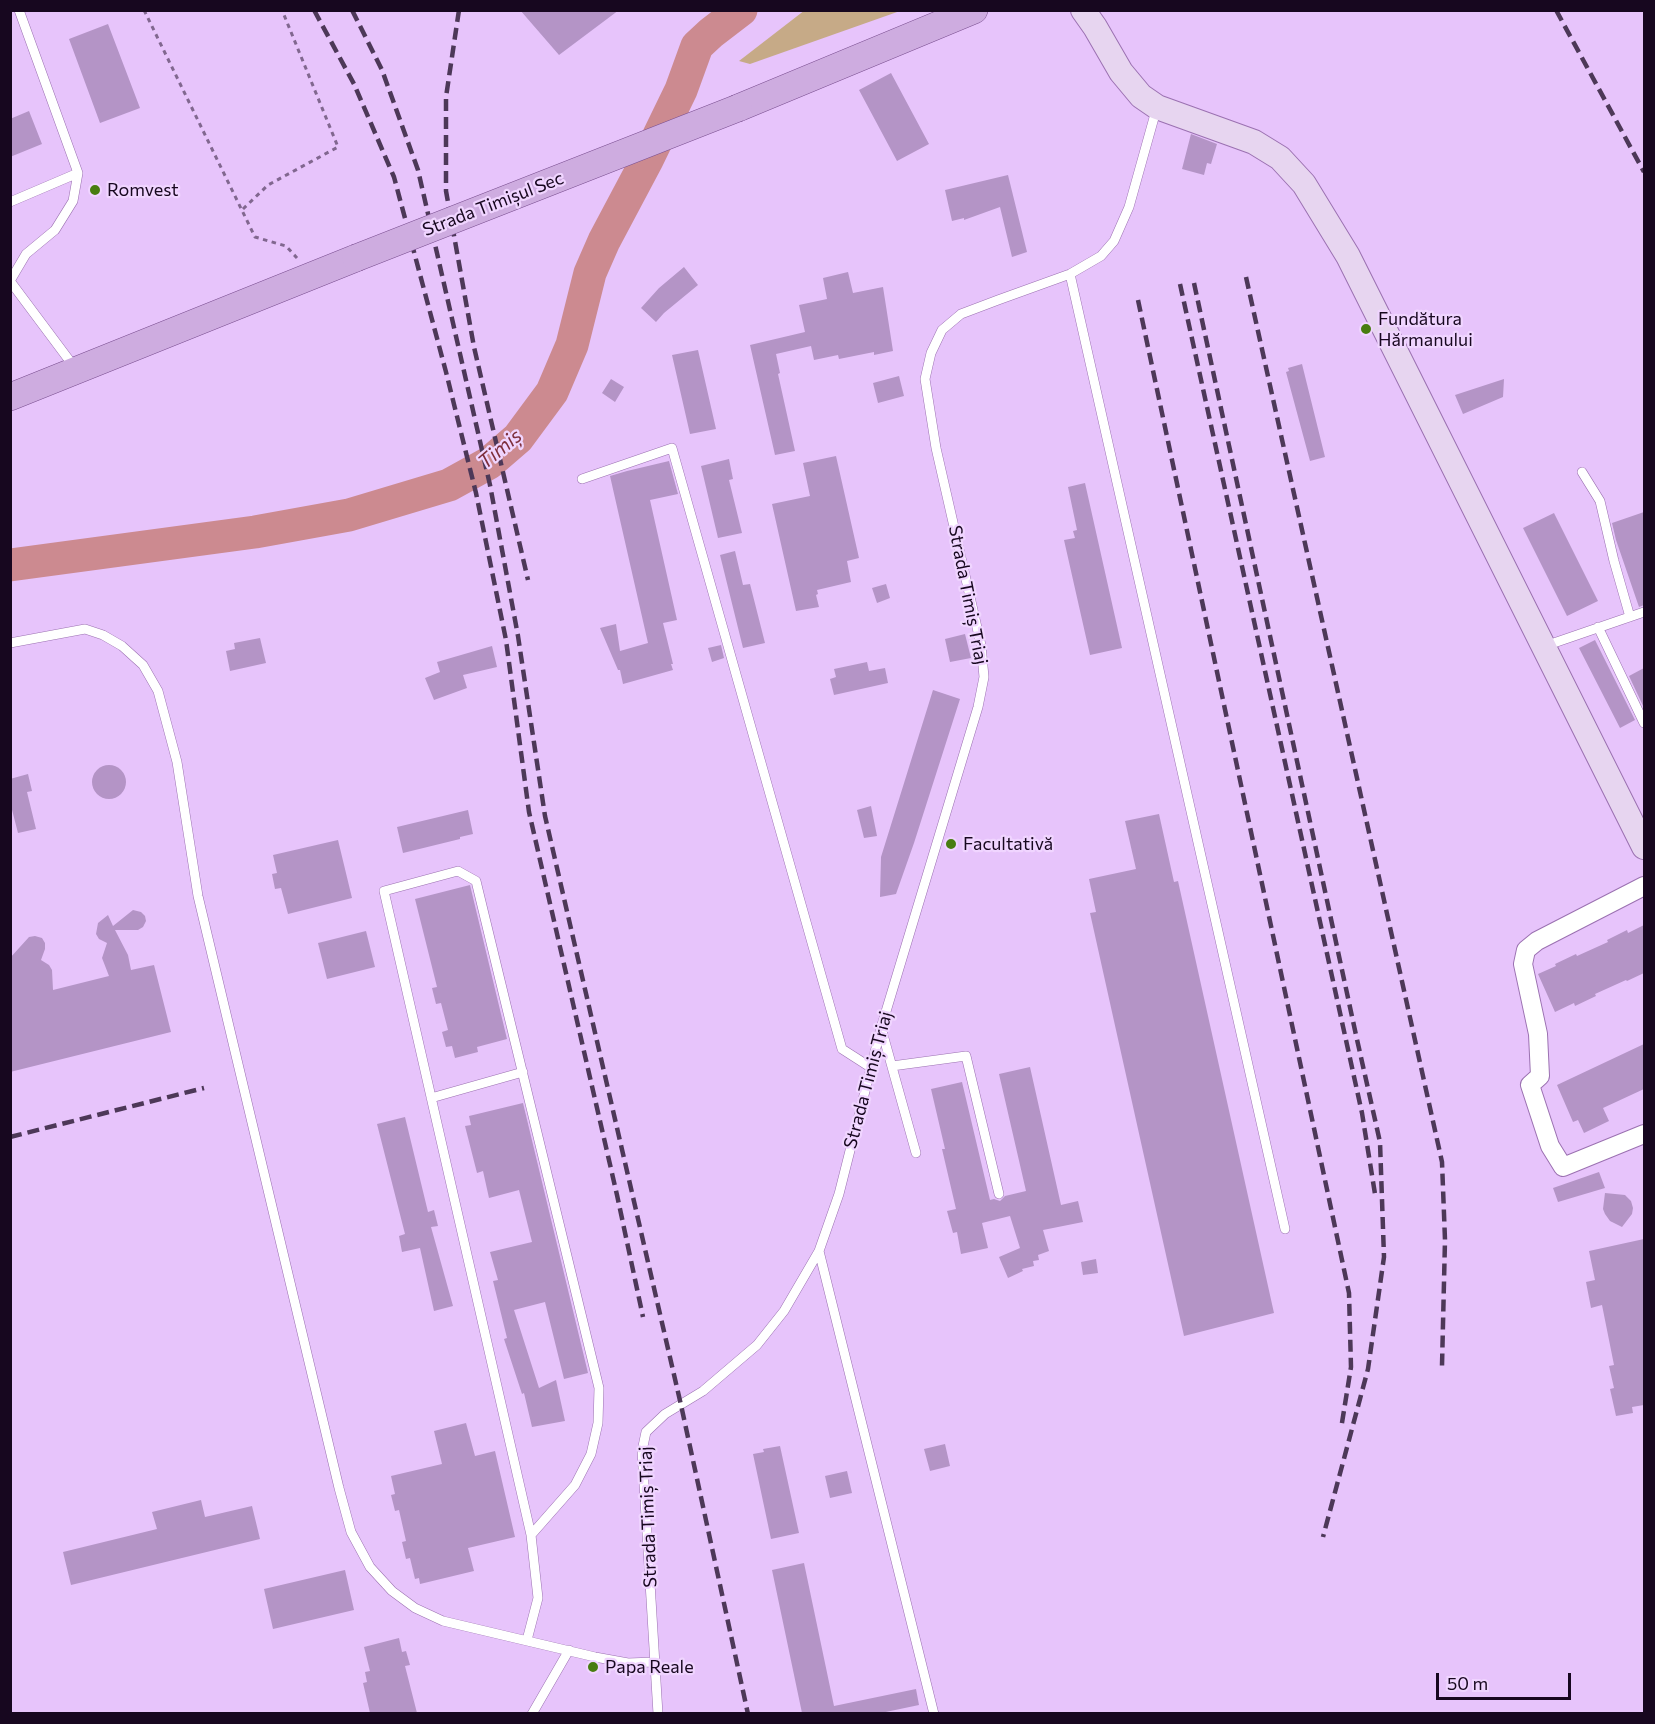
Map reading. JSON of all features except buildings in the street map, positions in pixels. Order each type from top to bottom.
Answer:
[{"type":"main road","name":"Strada Timișul Sec","points":[[10,397],[738,108],[974,10]]},
{"type":"main road","points":[[1083,10],[1120,72],[1141,96],[1157,107],[1254,142],[1280,158],[1304,184],[1348,256],[1644,847]]},
{"type":"street","points":[[1644,886],[1537,941],[1526,950],[1523,964],[1538,1034],[1540,1076],[1530,1084],[1550,1146],[1563,1167],[1644,1134]]},
{"type":"lane","points":[[19,10],[78,173],[73,201],[56,230],[26,254],[10,281],[76,370]]},
{"type":"lane","name":"Strada Timiș Triaj","points":[[658,1713],[642,1451],[646,1432],[665,1414],[703,1391],[757,1345],[784,1311],[819,1251],[838,1194],[881,1028],[978,707],[984,676],[981,645],[925,379],[931,352],[942,330],[962,314],[1070,274],[1101,256],[1114,241],[1129,207],[1157,107]]},
{"type":"lane","points":[[10,202],[78,173]]},
{"type":"lane","points":[[1070,274],[1285,1229]]},
{"type":"lane","points":[[582,479],[672,448],[842,1049],[870,1067]]},
{"type":"lane","points":[[1582,472],[1600,501],[1630,617]]},
{"type":"lane","points":[[1543,647],[1644,612]]},
{"type":"lane","points":[[1598,627],[1644,723]]},
{"type":"lane","points":[[10,643],[85,629],[103,635],[122,646],[143,665],[159,691],[177,762],[198,896],[336,1476],[351,1532],[370,1567],[392,1591],[415,1608],[443,1620],[628,1663],[654,1662]]},
{"type":"lane","points":[[527,1640],[538,1598],[531,1535],[384,891],[458,871],[476,881],[599,1388],[598,1423],[591,1454],[574,1485],[531,1535]]},
{"type":"lane","points":[[881,1028],[916,1153]]},
{"type":"lane","points":[[892,1066],[966,1056],[999,1194]]},
{"type":"lane","points":[[431,1098],[523,1072]]},
{"type":"lane","points":[[819,1251],[934,1713]]},
{"type":"lane","points":[[532,1713],[569,1650]]},
{"type":"path","points":[[144,10],[255,237],[286,246],[312,276]]},
{"type":"path","points":[[243,209],[268,185],[338,147],[282,10]]},
{"type":"shaded area","points":[[805,10],[900,11],[750,64],[739,61]]},
{"type":"waterway","name":"Timiș","points":[[10,565],[255,532],[349,515],[449,485],[489,463],[518,438],[552,392],[572,345],[590,273],[681,90],[697,46],[741,10]]},
{"type":"railway","points":[[314,10],[354,84],[394,177],[446,372],[476,493],[506,640],[529,812],[643,1317]]},
{"type":"railway","points":[[352,10],[382,70],[418,170],[490,485],[518,636],[545,816],[681,1405],[748,1714]]},
{"type":"railway","points":[[459,10],[446,97],[446,191],[474,347],[528,580]]},
{"type":"railway","points":[[1556,10],[1644,172]]},
{"type":"railway","points":[[1246,277],[1442,1162],[1445,1240],[1442,1366]]},
{"type":"railway","points":[[1194,283],[1380,1142],[1384,1257],[1368,1369],[1323,1537]]},
{"type":"railway","points":[[1180,284],[1362,1113],[1375,1194]]},
{"type":"railway","points":[[1138,300],[1349,1293],[1351,1367],[1341,1429]]},
{"type":"railway","points":[[10,1137],[204,1088]]},
{"type":"place","name":"Romvest","points":[[95,190]]},
{"type":"place","name":"Fundătura Hărmanului","points":[[1366,329]]},
{"type":"place","name":"Facultativă","points":[[951,844]]},
{"type":"place","name":"Papa Reale","points":[[593,1667]]}]
